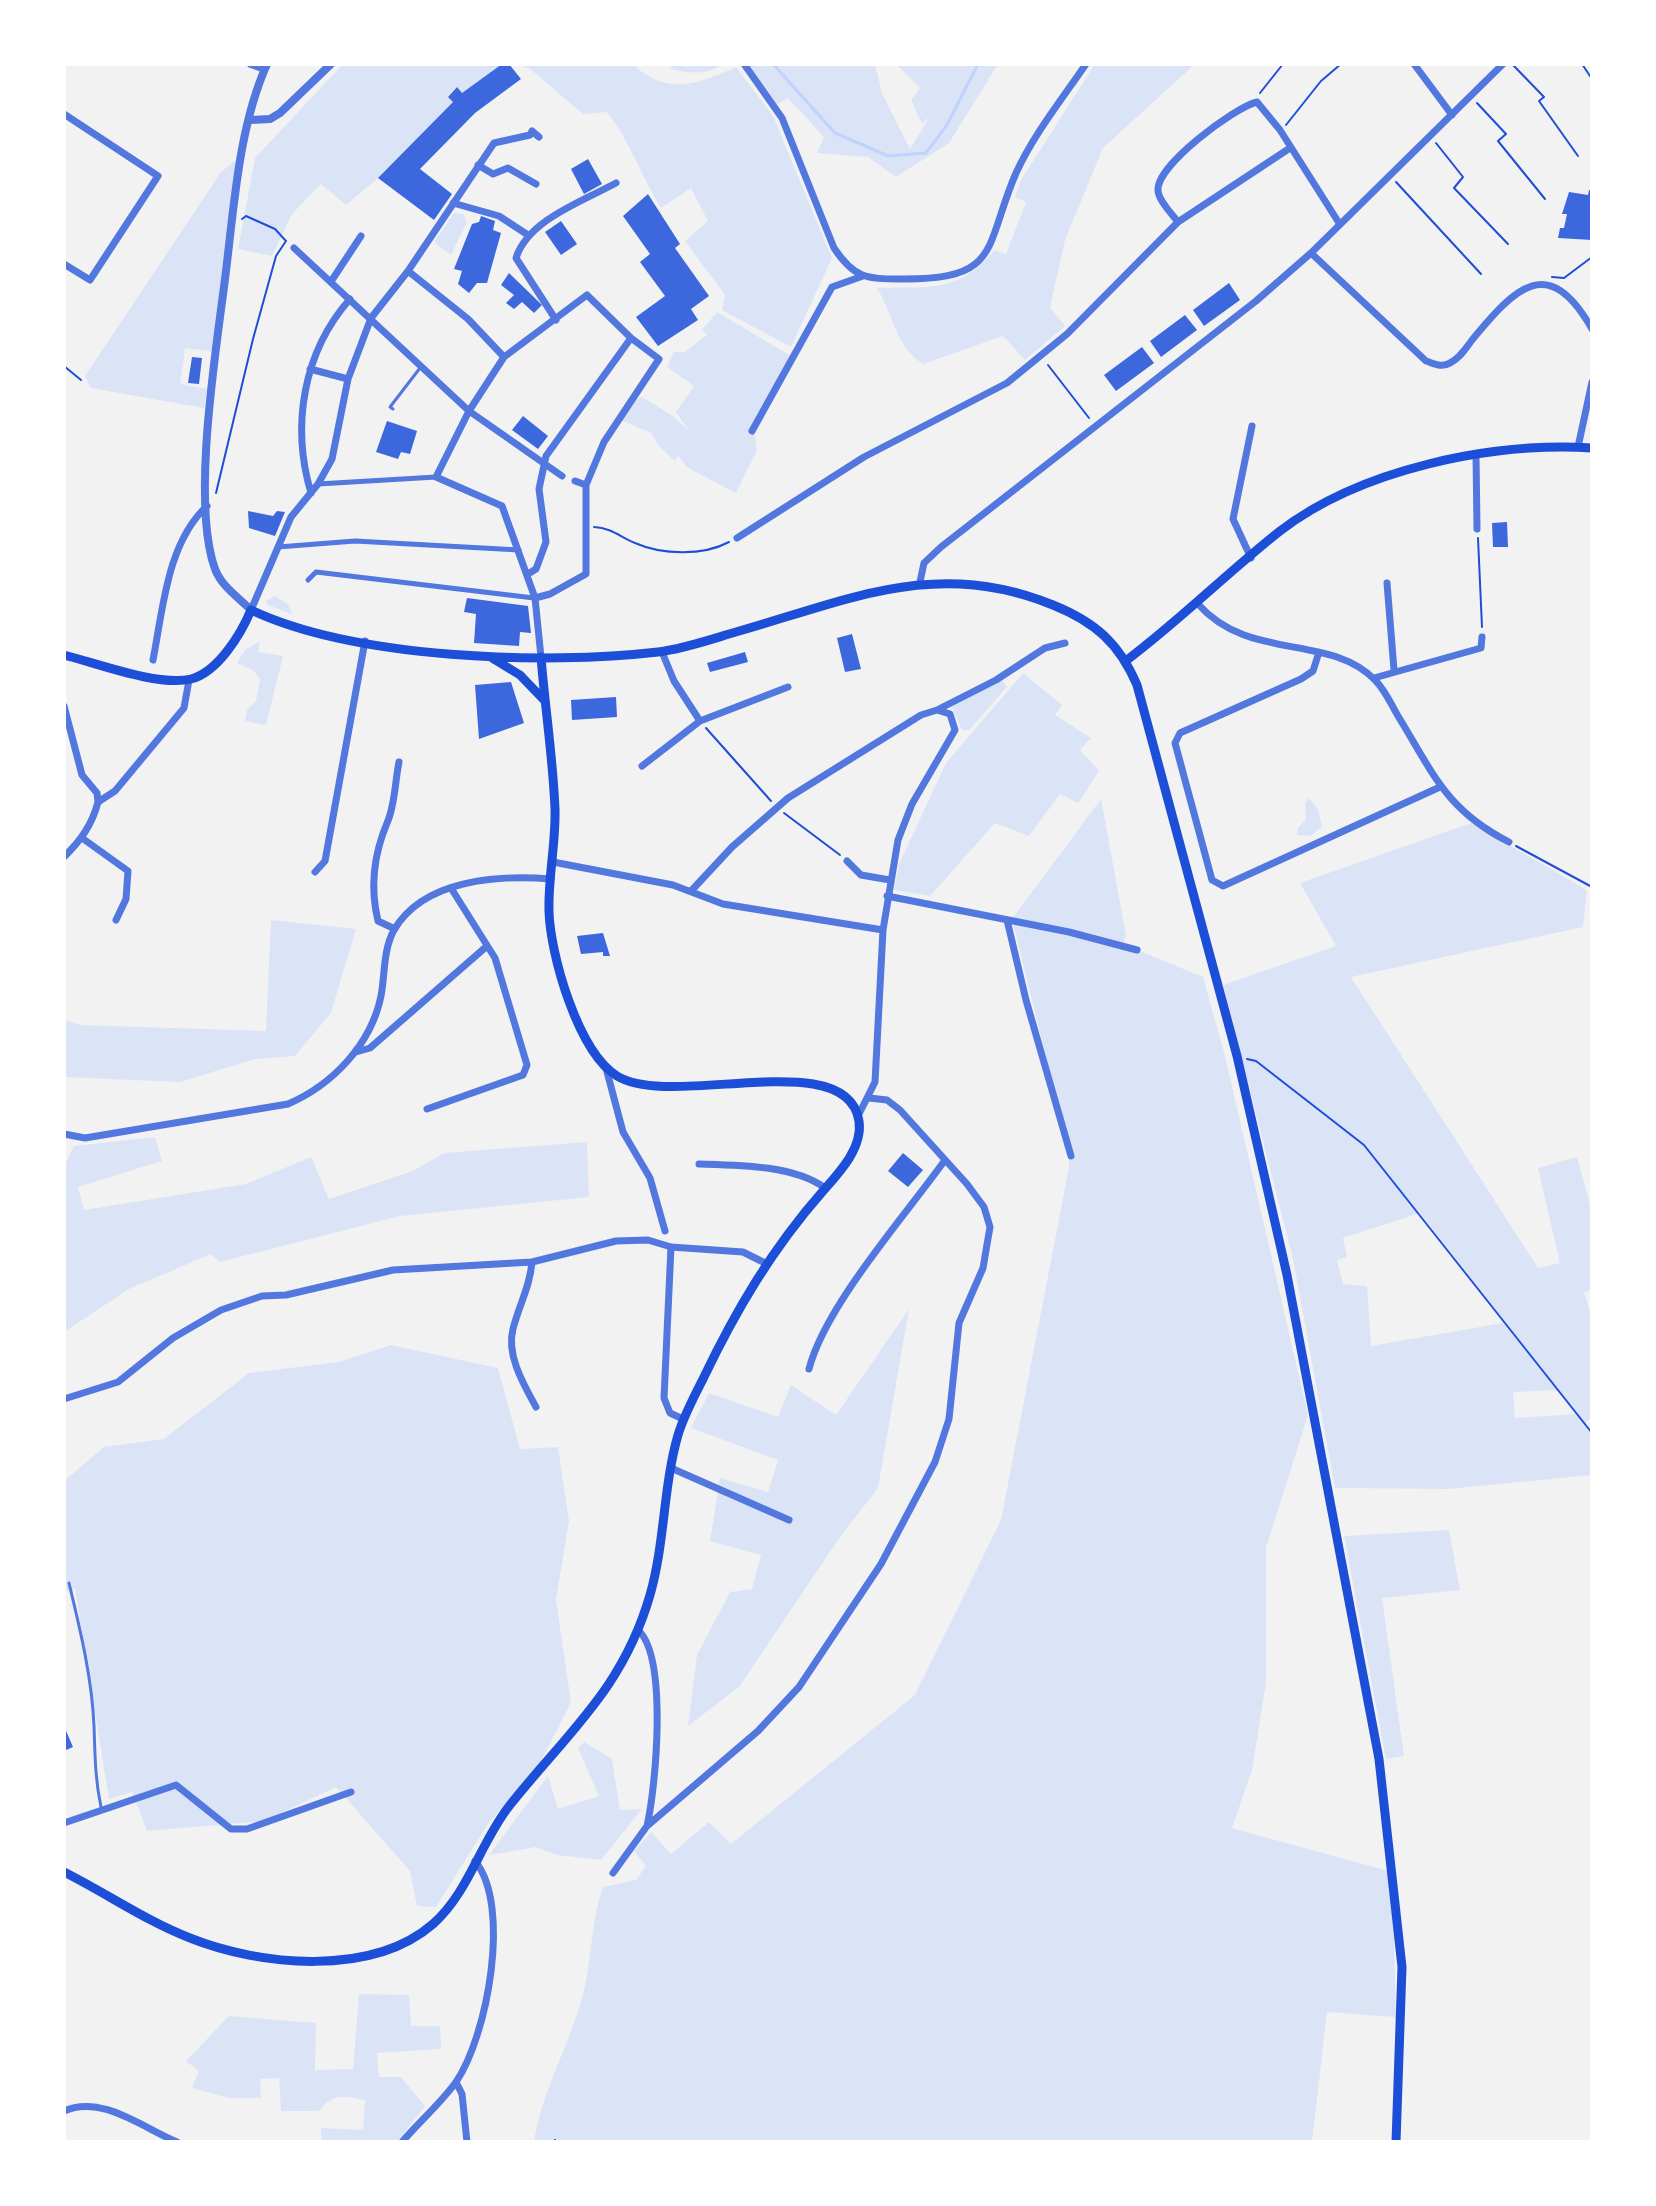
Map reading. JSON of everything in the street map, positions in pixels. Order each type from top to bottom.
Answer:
[{"type":"main road","points":[[1127,660],[1198,604],[1280,531],[1333,499],[1398,474],[1476,455],[1592,448]]},
{"type":"main road","points":[[64,655],[149,677],[189,680],[206,670],[224,653],[239,635],[251,610],[295,626],[365,641],[487,656],[662,652],[920,582],[965,582],[1043,600],[1082,617],[1103,631],[1127,660],[1137,685],[1237,1056],[1287,1275],[1379,1759],[1402,1967],[1396,2142]]},
{"type":"main road","points":[[487,656],[520,675],[545,701]]},
{"type":"main road","points":[[64,1872],[192,1939],[255,1956],[327,1962],[366,1955],[413,1938],[447,1910],[507,1809],[586,1719],[612,1682],[638,1630],[651,1593],[671,1468],[683,1419],[737,1309],[765,1263],[847,1163],[856,1142],[858,1116],[847,1096],[836,1088],[818,1082],[650,1088],[630,1083],[606,1068],[594,1054],[578,1023],[560,971],[550,921],[555,808],[541,657]]},
{"type":"street","points":[[251,64],[266,67],[251,120],[233,217],[208,438],[207,495],[216,570],[222,582],[251,610],[291,517],[318,484],[332,459],[348,379],[371,318],[408,271],[494,143],[530,135],[532,131],[539,137]]},
{"type":"street","points":[[251,120],[270,119],[280,113],[331,64]]},
{"type":"street","points":[[744,64],[782,118],[834,248],[852,271],[863,276]]},
{"type":"street","points":[[752,431],[832,287],[863,276],[947,277],[963,272],[987,252],[1001,223],[1016,174],[1043,125],[1086,64]]},
{"type":"street","points":[[1414,64],[1452,115]]},
{"type":"street","points":[[920,582],[924,563],[941,547],[1205,343],[1311,253],[1503,64]]},
{"type":"street","points":[[1178,222],[1158,193],[1159,181],[1174,161],[1214,126],[1258,97],[1339,223]]},
{"type":"street","points":[[64,114],[158,176],[90,280],[64,264]]},
{"type":"street","points":[[737,538],[864,457],[1007,383],[1067,334],[1178,222],[1290,148]]},
{"type":"street","points":[[478,165],[493,174],[508,168],[536,184]]},
{"type":"street","points":[[556,320],[516,258],[528,235],[616,183]]},
{"type":"street","points":[[453,203],[499,216],[528,235]]},
{"type":"street","points":[[332,280],[361,236]]},
{"type":"street","points":[[286,241],[332,280],[469,411],[562,476]]},
{"type":"street","points":[[1311,253],[1426,361],[1440,366],[1449,365],[1461,354],[1511,296],[1527,286],[1544,282],[1571,297],[1592,329]]},
{"type":"street","points":[[408,271],[468,319],[504,357]]},
{"type":"street","points":[[308,580],[316,572],[348,573],[535,598],[550,594],[586,574],[586,486],[589,475],[598,454],[659,359],[631,338],[587,295],[504,357],[469,411],[436,477]]},
{"type":"street","points":[[311,493],[301,443],[310,369],[330,323],[350,299]]},
{"type":"street","points":[[528,574],[536,569],[546,542],[539,489],[543,465],[631,338]]},
{"type":"street","points":[[310,369],[348,379]]},
{"type":"street","points":[[1578,447],[1592,382]]},
{"type":"street","points":[[1251,558],[1233,519],[1252,426]]},
{"type":"street","points":[[1476,455],[1477,529]]},
{"type":"street","points":[[318,484],[436,477],[502,506],[535,598],[541,657]]},
{"type":"street","points":[[575,481],[586,486]]},
{"type":"street","points":[[153,660],[179,546],[197,515],[207,506]]},
{"type":"street","points":[[277,547],[359,541],[519,550]]},
{"type":"street","points":[[1387,583],[1394,670]]},
{"type":"street","points":[[1198,604],[1209,616],[1247,639],[1319,652],[1374,678],[1440,787],[1475,821],[1509,842]]},
{"type":"street","points":[[1374,678],[1481,648],[1482,637]]},
{"type":"street","points":[[315,872],[325,861],[365,641]]},
{"type":"street","points":[[692,890],[732,847],[780,810],[928,712],[996,680],[1045,648],[1065,643]]},
{"type":"street","points":[[662,652],[674,681],[700,721]]},
{"type":"street","points":[[1319,652],[1313,671],[1301,679],[1180,733],[1175,743],[1212,880],[1223,886],[1440,787]]},
{"type":"street","points":[[98,802],[115,791],[184,708],[189,680]]},
{"type":"street","points":[[642,766],[700,721],[788,687]]},
{"type":"street","points":[[64,706],[82,775],[97,793],[98,802],[94,819],[64,857]]},
{"type":"street","points":[[858,1116],[869,1098],[877,1055],[883,930],[898,840],[912,804],[955,730],[950,714],[937,710]]},
{"type":"street","points":[[395,929],[378,921],[374,884],[375,861],[388,823],[399,762]]},
{"type":"street","points":[[82,838],[128,871],[126,899],[116,920]]},
{"type":"street","points":[[847,861],[861,875],[890,880]]},
{"type":"street","points":[[553,862],[692,890],[723,904],[883,930]]},
{"type":"street","points":[[64,1134],[85,1138],[288,1104],[322,1084],[356,1052],[373,1022],[387,948],[395,929],[428,898],[468,882],[551,879]]},
{"type":"street","points":[[427,1109],[462,1100],[523,1075],[527,1065],[495,958],[451,888]]},
{"type":"street","points":[[887,896],[1137,950]]},
{"type":"street","points":[[1007,920],[1026,1000],[1071,1156]]},
{"type":"street","points":[[356,1052],[370,1048],[487,946]]},
{"type":"street","points":[[606,1068],[623,1132],[650,1178],[665,1231]]},
{"type":"street","points":[[613,1873],[647,1826],[758,1731],[799,1687],[881,1564],[935,1462],[949,1419],[959,1323],[983,1268],[990,1227],[984,1207],[945,1160],[887,1100],[869,1098]]},
{"type":"street","points":[[809,1369],[814,1349],[833,1315],[945,1160]]},
{"type":"street","points":[[699,1164],[781,1173],[816,1181],[825,1188]]},
{"type":"street","points":[[64,1399],[118,1382],[198,1321],[262,1296],[286,1295],[393,1270],[433,1265],[532,1262],[616,1241],[648,1240],[671,1247],[743,1252],[765,1263]]},
{"type":"street","points":[[671,1247],[664,1407],[683,1419]]},
{"type":"street","points":[[532,1262],[530,1284],[512,1332],[512,1355],[536,1407]]},
{"type":"street","points":[[671,1468],[789,1520]]},
{"type":"street","points":[[638,1630],[651,1648],[654,1673],[654,1780],[647,1826]]},
{"type":"street","points":[[64,1823],[176,1785],[231,1829],[247,1829],[351,1792]]},
{"type":"street","points":[[402,2142],[456,2082],[483,2011],[495,1960],[490,1906],[482,1869],[475,1861]]},
{"type":"street","points":[[456,2082],[462,2094],[467,2142]]},
{"type":"street","points":[[64,2111],[80,2107],[101,2108],[177,2142]]},
{"type":"lane","points":[[393,409],[390,407],[421,367]]},
{"type":"lane","points":[[69,1583],[86,1668],[94,1725],[93,1757],[102,1811]]},
{"type":"path","points":[[1258,97],[1283,64]]},
{"type":"path","points":[[1280,130],[1321,81],[1341,64]]},
{"type":"path","points":[[1512,64],[1544,97],[1539,101],[1578,156]]},
{"type":"path","points":[[1582,64],[1592,79]]},
{"type":"path","points":[[1478,104],[1506,134],[1498,141],[1545,199]]},
{"type":"path","points":[[1436,144],[1463,177],[1454,188],[1508,244]]},
{"type":"path","points":[[1390,175],[1481,274]]},
{"type":"path","points":[[207,495],[218,492],[253,339],[276,256],[286,241],[275,229],[246,216],[244,219]]},
{"type":"path","points":[[1544,282],[1553,276],[1564,278],[1592,257]]},
{"type":"path","points":[[1047,364],[1095,425]]},
{"type":"path","points":[[64,366],[81,380]]},
{"type":"path","points":[[586,527],[608,528],[632,543],[657,549],[704,551],[737,538]]},
{"type":"path","points":[[1477,529],[1482,637]]},
{"type":"path","points":[[700,721],[780,810],[825,841],[847,861]]},
{"type":"path","points":[[1509,842],[1592,887]]},
{"type":"path","points":[[1242,1057],[1256,1061],[1364,1145],[1592,1433]]},
{"type":"shaded area","points":[[343,64],[502,64],[462,93],[456,87],[448,96],[453,102],[378,178],[346,205],[321,184],[292,214],[272,256],[238,249],[255,158]]},
{"type":"shaded area","points":[[516,64],[632,64],[645,74],[670,84],[708,79],[736,67],[773,116],[832,258],[791,347],[722,310],[725,295],[685,241],[708,221],[691,188],[661,208],[607,112],[583,114],[529,68]]},
{"type":"shaded area","points":[[674,64],[723,64],[711,70],[684,72],[670,69]]},
{"type":"shaded area","points":[[744,64],[875,64],[882,93],[910,149],[930,116],[922,124],[911,100],[920,88],[896,64],[998,64],[949,143],[896,177],[868,157],[817,153],[824,137],[788,98],[775,106]]},
{"type":"shaded area","points":[[1095,64],[1195,64],[1103,148],[1065,240],[1050,307],[1065,326],[1025,360],[1003,336],[923,364],[906,348],[877,288],[942,285],[968,274],[994,250],[1006,254],[1026,202],[1015,197],[1021,180]]},
{"type":"shaded area","points":[[243,155],[216,352],[185,348],[180,384],[207,389],[204,408],[91,388],[85,376],[221,172]]},
{"type":"shaded area","points":[[454,213],[463,214],[467,222],[451,255],[434,242]]},
{"type":"shaded area","points":[[717,312],[791,356],[754,427],[757,450],[736,493],[688,468],[678,456],[675,461],[658,445],[651,433],[619,419],[631,403],[642,397],[673,416],[689,431],[676,412],[694,386],[667,367],[674,352],[685,352],[707,335],[702,330]]},
{"type":"shaded area","points":[[275,596],[288,604],[293,615],[268,605],[266,601]]},
{"type":"shaded area","points":[[260,641],[258,652],[283,656],[266,725],[245,721],[247,710],[256,701],[260,680],[254,671],[237,663],[245,650]]},
{"type":"shaded area","points":[[1023,673],[1062,705],[1055,715],[1091,738],[1080,750],[1099,771],[1078,803],[1060,794],[1029,836],[995,823],[930,896],[894,890],[899,864],[946,763]]},
{"type":"shaded area","points":[[1002,680],[1007,687],[969,730],[962,730],[951,705]]},
{"type":"shaded area","points":[[1309,798],[1318,809],[1322,827],[1310,836],[1297,835],[1298,828],[1306,819],[1305,803]]},
{"type":"shaded area","points":[[1101,799],[1126,935],[1123,944],[1203,977],[1224,1052],[1308,1415],[1266,1548],[1266,1683],[1252,1770],[1232,1828],[1392,1872],[1396,2017],[1327,2012],[1312,2142],[534,2142],[544,2103],[579,2009],[603,1887],[636,1880],[646,1866],[634,1851],[651,1832],[671,1854],[709,1822],[731,1844],[915,1695],[1001,1520],[1069,1167],[1069,1151],[1012,919]]},
{"type":"shaded area","points":[[1471,823],[1587,890],[1583,927],[1351,977],[1538,1268],[1560,1263],[1538,1168],[1577,1157],[1592,1212],[1592,1289],[1584,1292],[1592,1318],[1592,1416],[1585,1424],[1592,1433],[1592,1475],[1448,1489],[1335,1488],[1293,1259],[1223,985],[1336,946],[1300,883]],"holes":[[[1420,1213],[1535,1360],[1503,1323],[1371,1346],[1367,1286],[1343,1284],[1337,1260],[1347,1257],[1343,1238]],[[1559,1390],[1577,1414],[1515,1418],[1513,1392]]]},
{"type":"shaded area","points":[[271,920],[356,929],[331,1013],[295,1056],[255,1059],[180,1082],[64,1077],[64,1020],[80,1025],[266,1031]]},
{"type":"shaded area","points":[[155,1137],[162,1161],[78,1187],[84,1210],[246,1184],[311,1157],[329,1199],[413,1171],[444,1153],[587,1142],[589,1197],[400,1216],[220,1262],[211,1254],[129,1289],[64,1332],[64,1167],[74,1146]]},
{"type":"shaded area","points":[[909,1309],[878,1488],[840,1537],[739,1687],[688,1726],[697,1655],[730,1592],[752,1589],[761,1555],[710,1541],[720,1478],[768,1492],[778,1460],[691,1428],[709,1393],[778,1417],[791,1385],[836,1415]]},
{"type":"shaded area","points":[[391,1345],[498,1368],[520,1449],[558,1447],[569,1521],[556,1600],[571,1702],[538,1767],[488,1824],[436,1907],[417,1906],[410,1871],[336,1787],[264,1821],[147,1831],[132,1792],[109,1799],[75,1589],[64,1592],[64,1481],[104,1447],[164,1439],[249,1373],[339,1362]]},
{"type":"shaded area","points":[[1449,1530],[1460,1590],[1382,1598],[1404,1756],[1386,1759],[1344,1536]]},
{"type":"shaded area","points":[[584,1742],[612,1759],[620,1810],[642,1809],[601,1860],[557,1855],[536,1847],[489,1855],[548,1776],[558,1809],[599,1796],[578,1748]]},
{"type":"shaded area","points":[[359,1994],[409,1995],[411,2026],[440,2026],[441,2049],[377,2053],[379,2077],[401,2077],[425,2106],[397,2142],[322,2142],[321,2128],[363,2130],[365,2100],[339,2097],[329,2101],[319,2111],[281,2111],[279,2078],[260,2079],[261,2098],[230,2098],[192,2088],[199,2071],[186,2061],[229,2016],[316,2023],[315,2070],[353,2069]]},
{"type":"building","points":[[502,64],[509,64],[521,79],[475,113],[420,169],[452,194],[434,220],[378,178],[453,102],[448,97],[457,87],[462,93]]},
{"type":"building","points":[[588,159],[602,184],[584,194],[571,169]]},
{"type":"building","points":[[1589,190],[1592,191],[1592,240],[1558,238],[1560,228],[1564,228],[1567,214],[1562,214],[1569,192],[1588,195]]},
{"type":"building","points":[[648,194],[680,244],[675,248],[709,296],[691,309],[698,320],[658,346],[636,317],[665,296],[640,262],[650,254],[623,216]]},
{"type":"building","points":[[481,216],[495,221],[493,230],[501,233],[487,283],[477,283],[469,293],[458,284],[462,271],[454,269],[472,224],[479,222]]},
{"type":"building","points":[[561,221],[577,244],[561,255],[545,232]]},
{"type":"building","points":[[509,273],[542,305],[534,313],[522,302],[514,309],[506,303],[514,295],[501,285]]},
{"type":"building","points":[[1229,283],[1240,300],[1204,326],[1193,310]]},
{"type":"building","points":[[1185,315],[1197,330],[1161,357],[1150,341]]},
{"type":"building","points":[[1142,347],[1154,363],[1116,391],[1104,375]]},
{"type":"building","points":[[192,357],[202,358],[199,384],[188,383]]},
{"type":"building","points":[[523,416],[548,436],[538,449],[512,430]]},
{"type":"building","points":[[387,421],[417,431],[410,454],[401,452],[398,459],[376,452]]},
{"type":"building","points":[[248,511],[273,516],[277,511],[285,512],[275,536],[249,528]]},
{"type":"building","points":[[1507,522],[1508,547],[1493,547],[1492,523]]},
{"type":"building","points":[[467,598],[528,606],[531,633],[520,632],[519,646],[474,643],[476,614],[464,612]]},
{"type":"building","points":[[852,634],[861,669],[845,672],[837,638]]},
{"type":"building","points":[[745,652],[748,662],[710,672],[707,663]]},
{"type":"building","points":[[511,682],[524,723],[479,739],[475,685]]},
{"type":"building","points":[[616,697],[617,717],[572,720],[571,700]]},
{"type":"building","points":[[603,933],[610,956],[603,956],[603,952],[581,954],[577,936]]},
{"type":"building","points":[[903,1153],[923,1170],[908,1187],[888,1171]]},
{"type":"building","points":[[64,1726],[73,1747],[64,1751]]},
{"type":"waterway","points":[[773,64],[835,133],[888,156],[926,153],[947,125],[978,64]]}]
